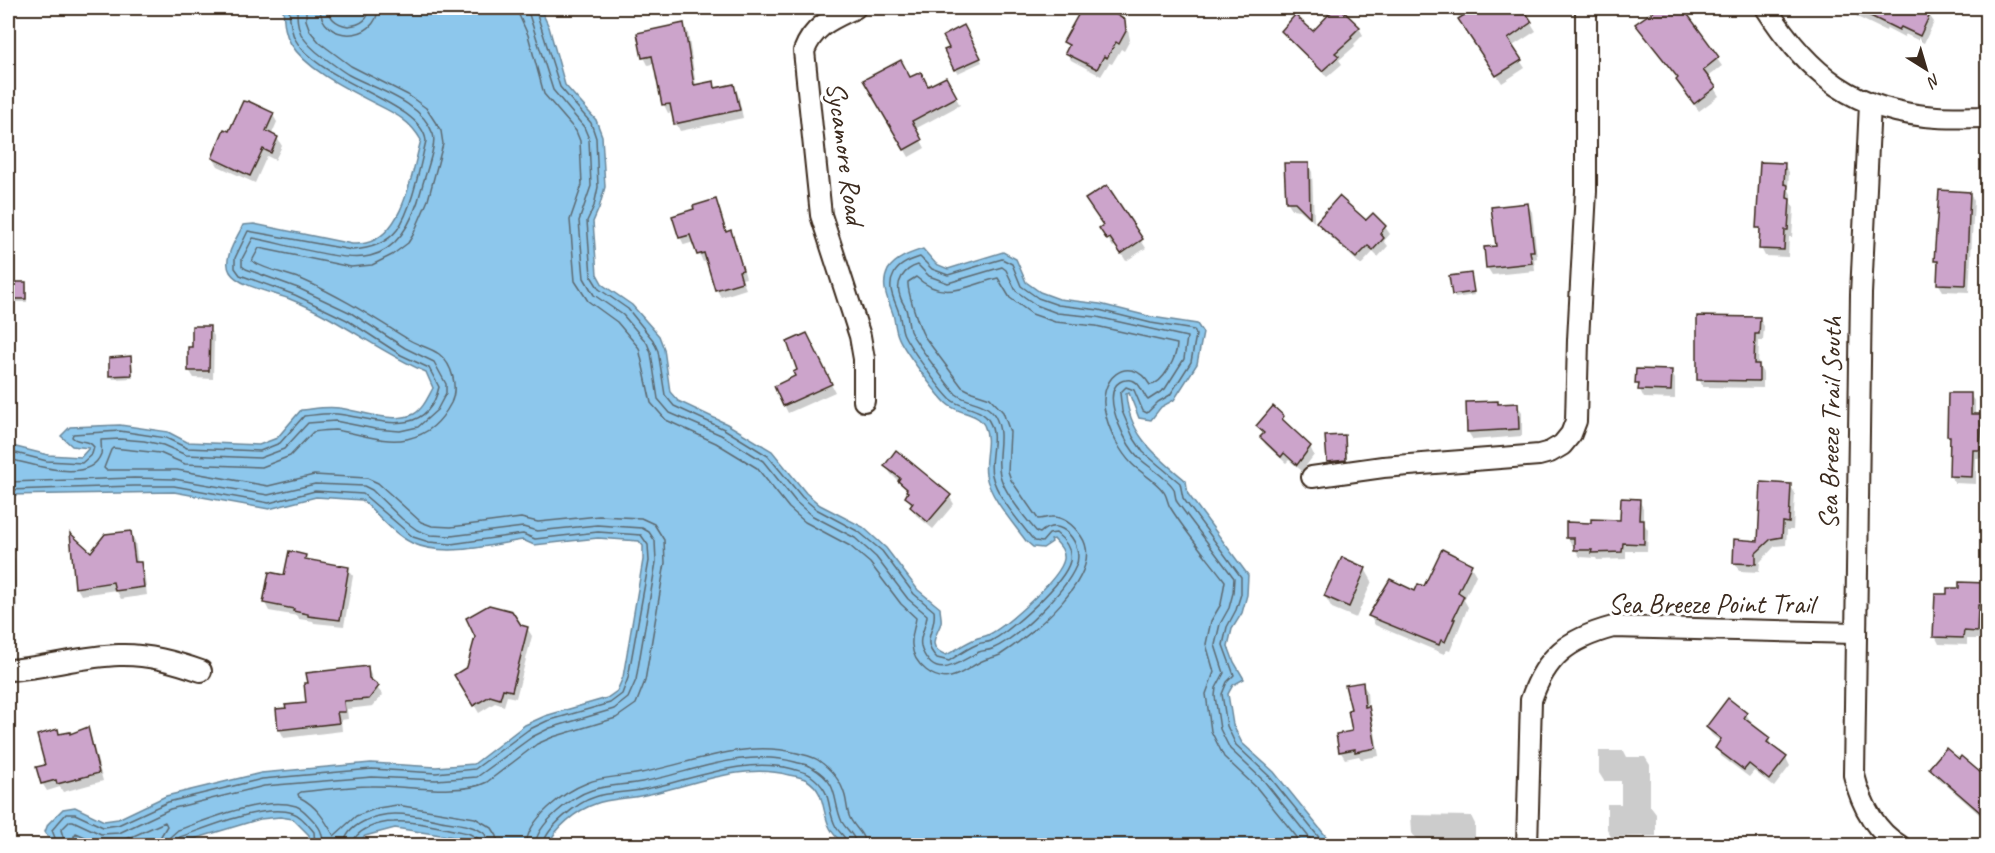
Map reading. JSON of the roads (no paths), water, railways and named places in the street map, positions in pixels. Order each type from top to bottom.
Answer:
[{"type":"street","name":"Sycamore Road","points":[[855,8],[820,26],[808,39],[804,60],[821,215],[860,336],[864,359],[864,401]]},
{"type":"street","points":[[1312,477],[1383,467],[1539,455],[1562,445],[1571,434],[1576,421],[1586,191],[1586,8]]},
{"type":"street","points":[[1766,8],[1793,47],[1819,73],[1842,91],[1870,104],[1904,113],[1937,117],[1988,117]]},
{"type":"street","name":"Sea Breeze Trail South","points":[[1870,104],[1861,294],[1854,775],[1859,796],[1866,811],[1882,831],[1900,846]]},
{"type":"street","name":"Sea Breeze Point Trail","points":[[1527,846],[1531,700],[1538,681],[1549,663],[1574,641],[1589,633],[1613,627],[1855,633]]},
{"type":"street","points":[[8,670],[30,669],[119,655],[173,661],[201,671]]},
{"type":"water","points":[[283,8],[337,8],[348,12],[362,8],[540,8],[549,27],[565,85],[596,120],[602,136],[605,187],[593,222],[597,274],[603,285],[632,305],[659,336],[664,349],[670,392],[678,401],[727,424],[772,451],[806,493],[820,505],[863,527],[886,548],[918,590],[940,608],[941,621],[934,645],[946,655],[977,638],[988,635],[1019,612],[1053,578],[1061,567],[1064,553],[1054,539],[1043,548],[1033,547],[1026,541],[1002,509],[988,483],[985,469],[987,437],[984,425],[977,418],[946,403],[901,342],[885,287],[886,276],[891,266],[904,256],[923,249],[936,264],[948,269],[1003,252],[1016,259],[1026,282],[1040,292],[1059,299],[1100,304],[1152,317],[1197,324],[1203,333],[1197,364],[1174,400],[1161,407],[1151,420],[1139,418],[1129,393],[1126,394],[1128,409],[1138,433],[1155,453],[1186,481],[1188,494],[1248,575],[1247,595],[1242,613],[1232,629],[1228,646],[1244,679],[1233,685],[1228,694],[1233,725],[1242,743],[1274,772],[1333,845],[845,845],[830,828],[820,796],[807,780],[771,772],[753,771],[595,804],[567,820],[548,845],[480,845],[467,839],[395,828],[365,836],[356,845],[309,845],[309,835],[293,819],[280,817],[260,819],[174,845],[54,845],[45,832],[48,824],[63,809],[75,807],[104,821],[118,819],[166,796],[261,773],[371,763],[436,767],[474,764],[525,725],[545,716],[607,698],[617,691],[623,677],[643,560],[643,546],[639,541],[598,538],[534,545],[523,540],[467,549],[438,550],[405,539],[362,500],[316,497],[269,509],[174,492],[8,495],[8,445],[48,455],[81,457],[89,448],[72,446],[61,436],[70,427],[120,425],[168,432],[187,442],[259,445],[277,438],[301,410],[334,407],[396,418],[414,414],[427,399],[433,388],[426,372],[310,308],[241,282],[228,267],[231,249],[243,225],[254,224],[352,244],[366,243],[379,237],[398,215],[410,184],[421,140],[412,127],[401,118],[340,85],[307,62],[289,40]]}]
